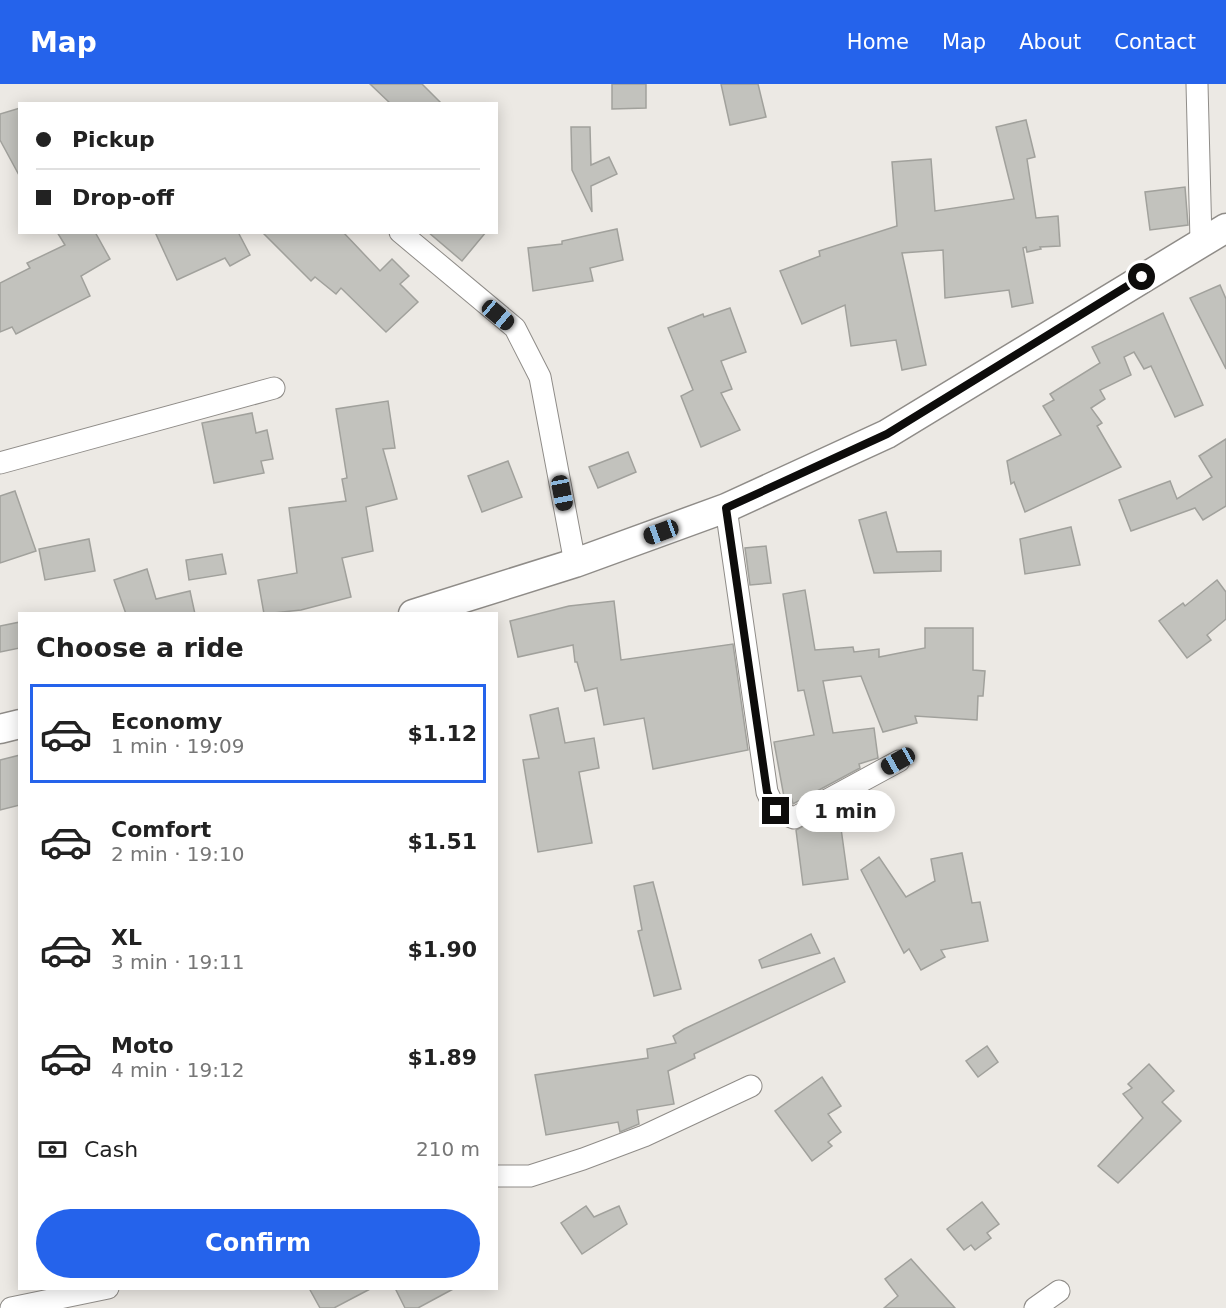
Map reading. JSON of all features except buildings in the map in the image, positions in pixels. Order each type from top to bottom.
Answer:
[{"type":"street","points":[[1197,84],[1201,241]]},
{"type":"street","points":[[419,612],[575,563],[726,508],[887,434],[1201,241],[1226,228]]},
{"type":"street","points":[[402,234],[515,328],[540,377],[575,563]]},
{"type":"street","points":[[0,463],[274,388]]},
{"type":"street","points":[[726,508],[767,792],[776,811],[794,819],[898,761]]},
{"type":"street","points":[[0,729],[18,724]]},
{"type":"street","points":[[498,1176],[530,1176],[584,1159],[644,1136],[751,1086]]},
{"type":"street","points":[[11,1308],[98,1290]]},
{"type":"street","points":[[1035,1308],[1059,1291]]},
{"type":"route","points":[[776,811],[767,792],[726,508],[887,434],[1142,277]]}]
